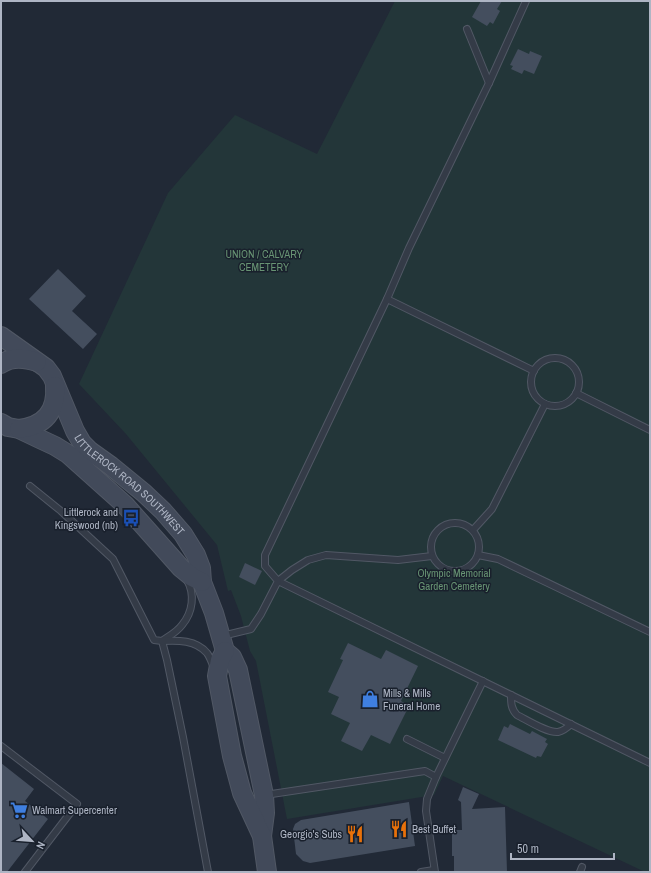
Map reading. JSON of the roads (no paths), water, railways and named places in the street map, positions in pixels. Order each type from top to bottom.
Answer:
[{"type":"main road","name":"LITTLEROCK ROAD SOUTHWEST","points":[[1,336],[46,368],[52,376],[75,431],[82,443],[90,451],[144,493],[163,511],[183,534],[196,556],[201,568],[202,582],[214,613],[223,644],[232,657],[238,670],[264,795],[265,813],[262,836],[267,872]]},
{"type":"main road","points":[[1,364],[15,358],[26,358],[37,362]]},
{"type":"main road","points":[[19,429],[35,426],[48,416],[56,397],[55,386]]},
{"type":"main road","name":"LITTLEROCK ROAD SOUTHWEST","points":[[1,423],[8,427],[19,429],[55,446],[68,454],[139,520],[181,568],[192,577],[202,582]]},
{"type":"main road","name":"LITTLEROCK ROAD SOUTHWEST","points":[[223,644],[217,676],[232,756],[242,793],[262,836]]},
{"type":"lane","points":[[526,1],[489,83],[409,248],[387,299],[265,555],[265,566],[278,581],[650,763]]},
{"type":"lane","points":[[467,29],[489,83]]},
{"type":"lane","points":[[387,299],[534,371]]},
{"type":"lane","points":[[556,358],[568,361],[574,367],[579,379],[579,385],[576,393],[567,403],[560,406],[545,404],[537,398],[531,387],[531,379],[534,371],[540,363],[547,359],[556,358]]},
{"type":"lane","points":[[576,393],[650,430]]},
{"type":"lane","points":[[473,530],[492,509],[545,404]]},
{"type":"lane","points":[[30,486],[61,511],[113,559],[154,640],[177,640],[200,646],[208,654],[217,676]]},
{"type":"lane","points":[[453,522],[467,526],[473,530],[479,542],[478,555],[472,565],[461,570],[450,571],[439,565],[432,556],[431,548],[434,534],[439,528],[453,522]]},
{"type":"lane","points":[[223,644],[251,629],[261,614],[278,581],[308,560],[326,555],[398,560],[432,556]]},
{"type":"lane","points":[[478,555],[498,559],[650,632]]},
{"type":"lane","points":[[162,641],[182,626],[188,616],[192,601],[190,586],[181,568]]},
{"type":"lane","points":[[162,641],[183,737],[208,872]]},
{"type":"lane","points":[[421,872],[435,871],[426,811],[428,799],[436,777],[483,681]]},
{"type":"lane","points":[[511,695],[511,705],[513,711],[517,715],[550,731],[558,732],[565,730],[572,724]]},
{"type":"lane","points":[[407,739],[445,758]]},
{"type":"lane","points":[[1,746],[77,804],[25,872]]},
{"type":"lane","points":[[264,795],[425,771],[436,777]]},
{"type":"place","name":"Littlerock and Kingswood (nb)","points":[[131,518]]},
{"type":"place","name":"Mills & Mills Funeral Home","points":[[370,699]]},
{"type":"place","name":"Walmart Supercenter","points":[[19,810]]},
{"type":"place","name":"Best Buffet","points":[[399,829]]},
{"type":"place","name":"Georgio's Subs","points":[[355,834]]},
{"type":"park label","name":"UNION / CALVARY CEMETERY","points":[[264,260]]},
{"type":"park label","name":"Olympic Memorial Garden Cemetery","points":[[454,579]]}]
